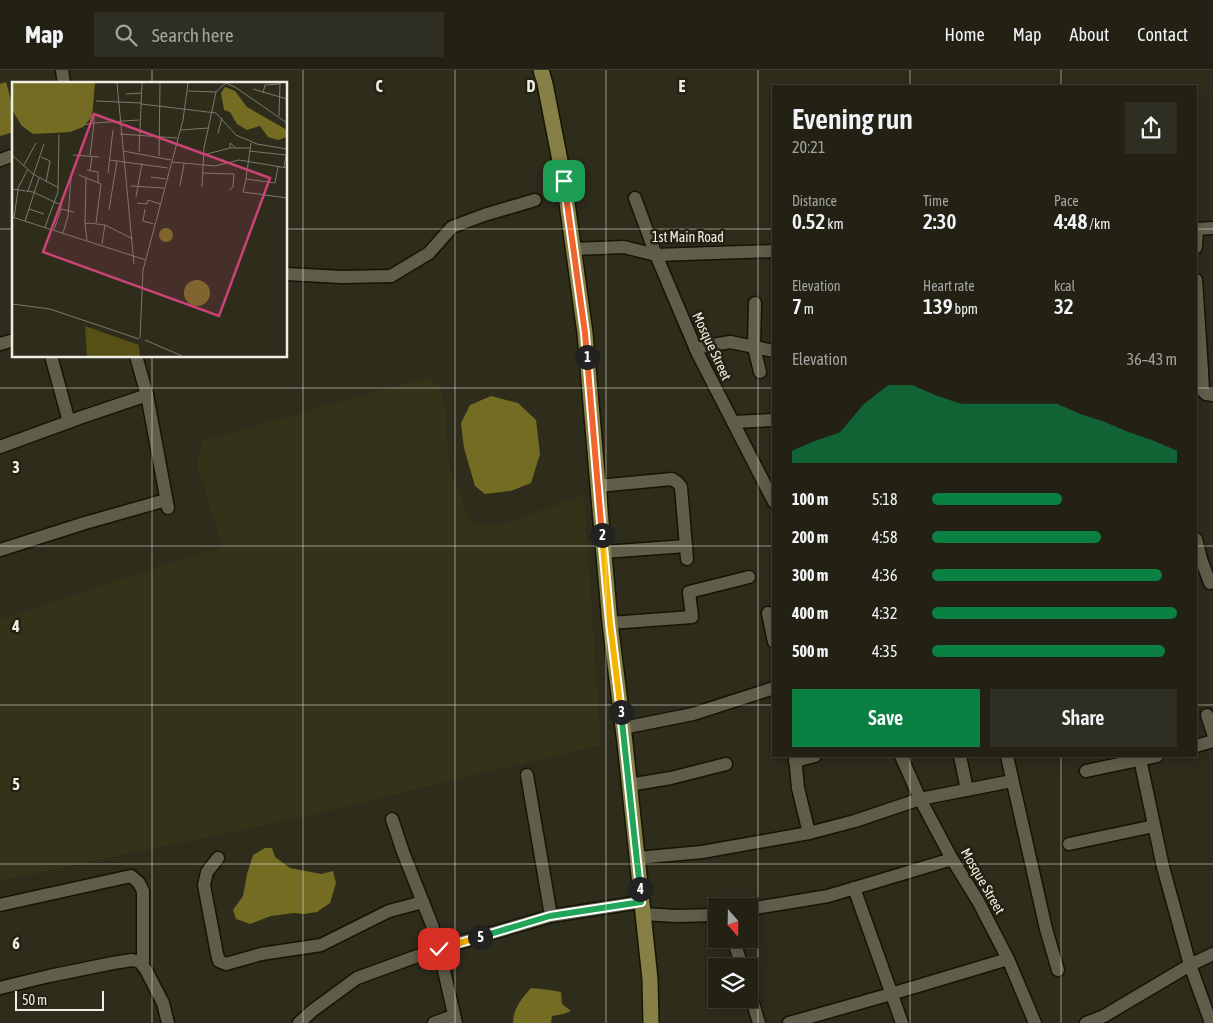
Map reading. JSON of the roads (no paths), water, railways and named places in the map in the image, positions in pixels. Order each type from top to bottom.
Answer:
[{"type":"main road","points":[[541,70],[564,181],[585,333],[610,623],[650,979],[650,1023]]},
{"type":"street","points":[[0,160],[12,156]]},
{"type":"street","name":"Mosque Street","points":[[635,198],[656,255],[695,348],[772,498]]},
{"type":"street","points":[[288,274],[342,277],[391,276],[429,253],[452,227],[484,215],[535,200]]},
{"type":"street","points":[[1197,229],[1213,228]]},
{"type":"street","name":"1st Main Road","points":[[573,249],[624,247],[656,255],[772,251]]},
{"type":"street","points":[[755,303],[754,347],[760,372]]},
{"type":"street","points":[[1197,311],[1199,372],[1203,391],[1206,394],[1213,395]]},
{"type":"street","points":[[695,348],[730,342],[772,351]]},
{"type":"street","points":[[52,358],[69,422]]},
{"type":"street","points":[[0,550],[85,523],[167,504],[147,395],[137,358]]},
{"type":"street","points":[[0,447],[147,395]]},
{"type":"street","points":[[733,422],[772,420]]},
{"type":"street","points":[[598,486],[672,478],[678,482],[681,487],[687,559]]},
{"type":"street","points":[[1197,543],[1210,582]]},
{"type":"street","points":[[604,552],[686,546]]},
{"type":"street","points":[[610,623],[692,617],[689,592],[749,577]]},
{"type":"street","points":[[768,613],[772,632]]},
{"type":"street","points":[[623,728],[692,714],[772,689]]},
{"type":"street","points":[[1207,715],[1213,733]]},
{"type":"street","points":[[1197,746],[1213,741]]},
{"type":"street","points":[[808,757],[795,759],[798,788],[808,833]]},
{"type":"street","name":"Mosque Street","points":[[901,757],[920,799],[952,859],[978,901],[1008,959],[1035,1023]]},
{"type":"street","points":[[960,757],[968,790]]},
{"type":"street","points":[[1007,757],[1046,929],[1058,970]]},
{"type":"street","points":[[1086,771],[1125,759],[1140,760],[1152,757]]},
{"type":"street","points":[[1140,760],[1163,867],[1190,965],[1211,1023]]},
{"type":"street","points":[[629,785],[671,778],[726,764]]},
{"type":"street","points":[[527,775],[550,916]]},
{"type":"street","points":[[637,858],[702,852],[808,833],[855,821],[920,799],[1012,781]]},
{"type":"street","points":[[392,819],[432,925],[454,1020],[434,1023]]},
{"type":"street","points":[[1069,844],[1154,826]]},
{"type":"street","points":[[218,858],[206,872],[204,885],[217,954],[219,961],[226,964],[262,954],[321,945],[389,911],[423,902]]},
{"type":"street","points":[[758,908],[828,896],[952,859]]},
{"type":"street","points":[[0,905],[131,876],[144,891],[143,966]]},
{"type":"street","points":[[854,888],[902,1023]]},
{"type":"street","points":[[299,1023],[356,978],[439,949],[550,916],[642,908],[676,916],[708,915]]},
{"type":"street","points":[[1086,1023],[1104,1016],[1190,965],[1213,954]]},
{"type":"street","points":[[789,1023],[1008,959]]},
{"type":"street","points":[[0,988],[49,976],[132,960],[140,962],[146,970],[163,1003],[168,1023]]},
{"type":"street","points":[[754,1008],[759,1023]]}]
